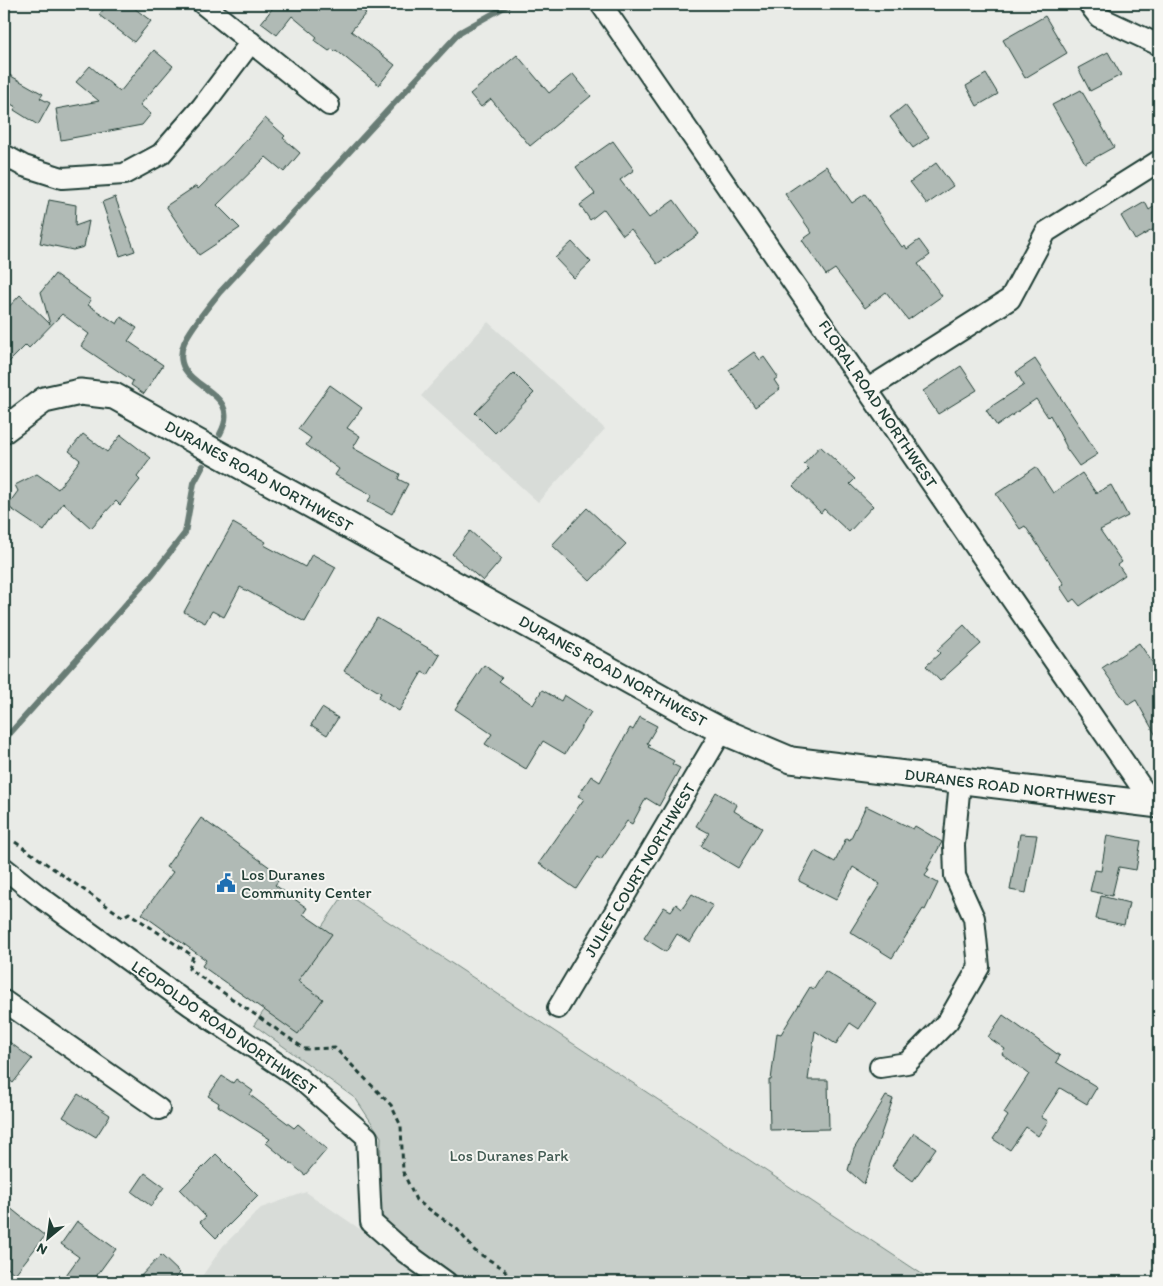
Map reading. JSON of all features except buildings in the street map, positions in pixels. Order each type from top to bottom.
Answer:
[{"type":"street","points":[[203,4],[329,105]]},
{"type":"street","name":"FLORAL ROAD NORTHWEST","points":[[601,4],[1156,804]]},
{"type":"street","points":[[1089,4],[1099,17],[1159,45]]},
{"type":"street","points":[[4,155],[24,166],[62,178],[124,174],[161,154],[202,107],[251,42]]},
{"type":"street","points":[[868,389],[1010,299],[1046,232],[1159,161]]},
{"type":"street","name":"DURANES ROAD NORTHWEST","points":[[4,430],[44,400],[80,392],[114,396],[722,731],[791,760],[960,782],[1156,804]]},
{"type":"street","name":"JULIET COURT NORTHWEST","points":[[558,1008],[722,731]]},
{"type":"street","points":[[880,1067],[906,1063],[948,1021],[979,967],[974,918],[955,876],[954,845],[960,782]]},
{"type":"street","name":"LEOPOLDO ROAD NORTHWEST","points":[[4,868],[39,896],[183,1000],[299,1078],[367,1137],[372,1222],[406,1253],[446,1282]]},
{"type":"street","points":[[4,1001],[159,1109]]},
{"type":"path","points":[[15,842],[123,917],[129,913],[193,956],[189,969],[204,979]]},
{"type":"shaded area","points":[[488,322],[605,429],[538,502],[421,396]]},
{"type":"shaded area","points":[[306,1192],[437,1282],[198,1282],[223,1246],[261,1208]]},
{"type":"green space","name":"Los Duranes Park","points":[[345,893],[934,1282],[466,1282],[391,1229],[379,1211],[381,1137],[356,1099],[254,1025]]},
{"type":"waterway","points":[[220,434],[225,418],[223,406],[215,396],[194,380],[185,370],[181,358],[187,337],[220,292],[460,32],[510,4]]},
{"type":"waterway","points":[[4,740],[153,574],[185,533],[194,483],[203,466]]},
{"type":"place","name":"Los Duranes Community Center","points":[[226,883]]}]
